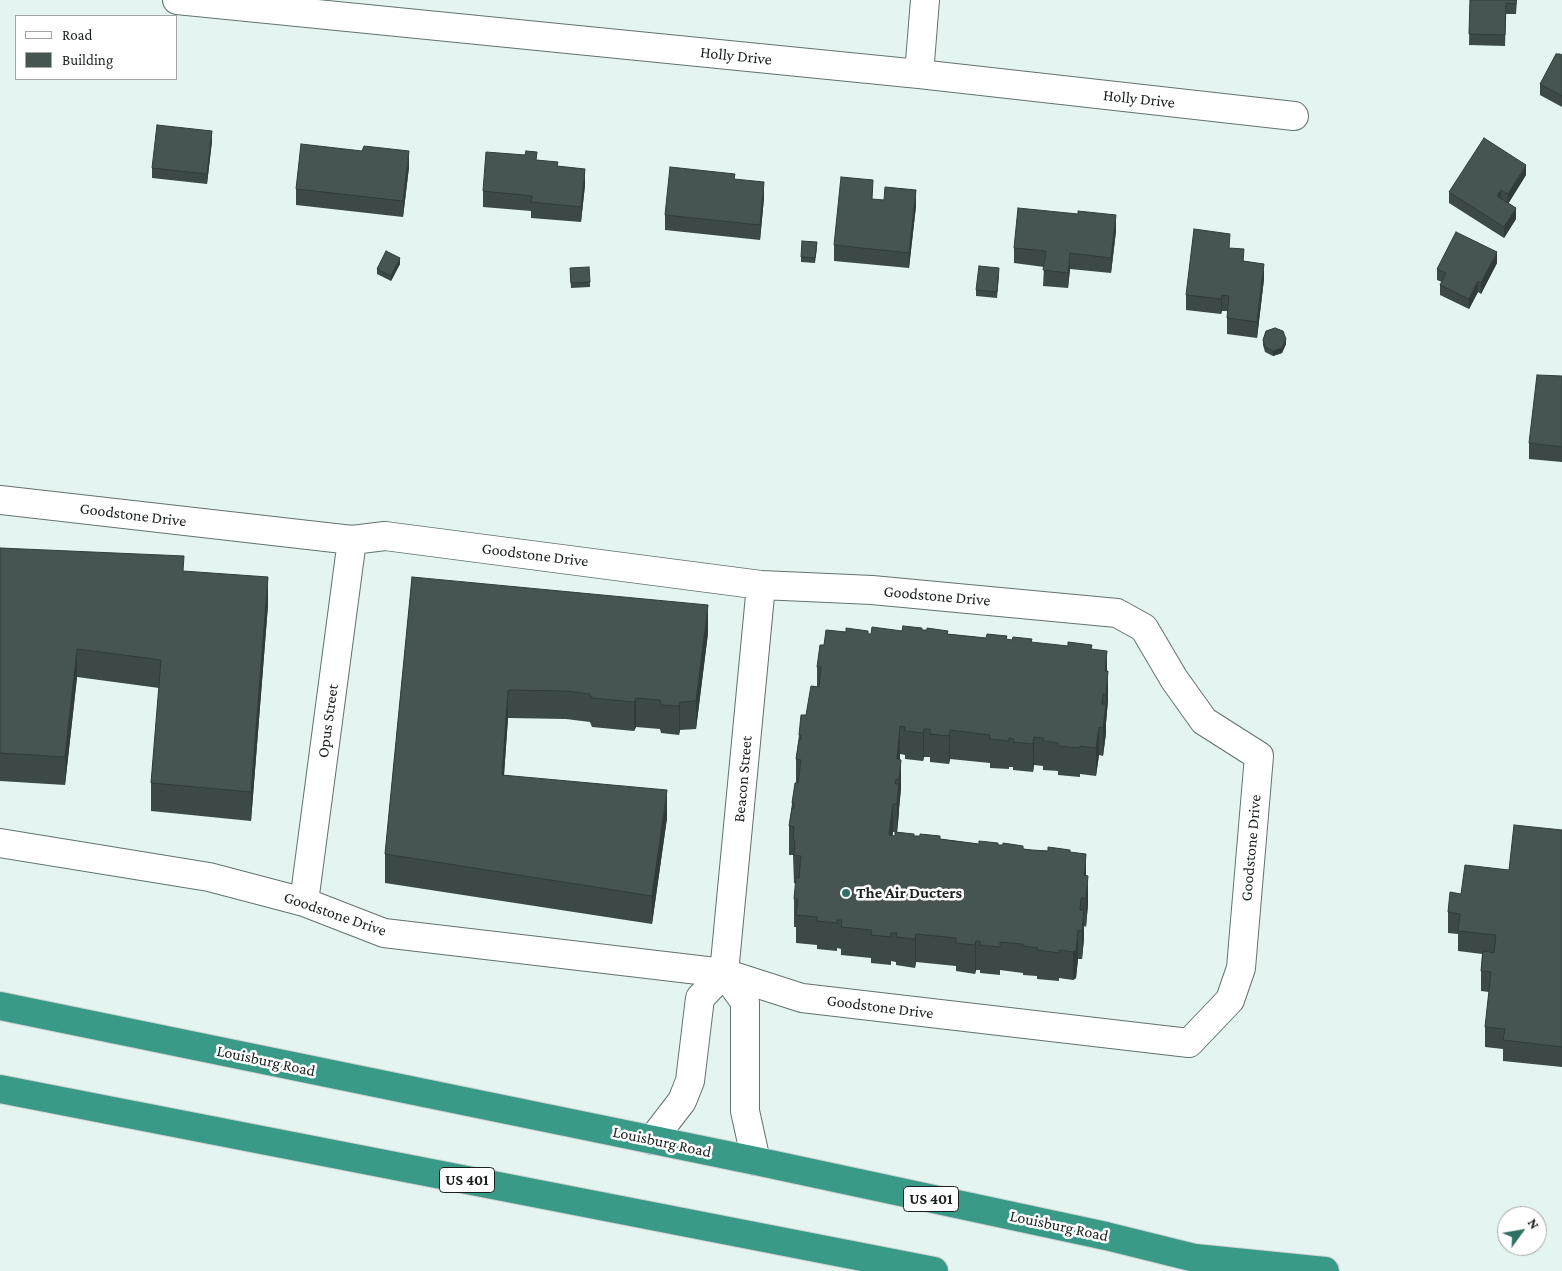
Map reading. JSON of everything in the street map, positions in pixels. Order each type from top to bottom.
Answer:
[{"type":"highway","name":"Louisburg Road","points":[[0,1006],[756,1161],[1106,1236],[1195,1258],[1326,1271]]},
{"type":"highway","name":"US 401","points":[[0,1089],[934,1271]]},
{"type":"street","name":"Holly Drive","points":[[177,0],[920,74],[1294,116]]},
{"type":"street","points":[[920,74],[925,0]]},
{"type":"street","name":"Goodstone Drive","points":[[0,500],[352,540],[385,536],[761,585],[872,590],[1117,613],[1144,628],[1174,679],[1204,721],[1259,756],[1241,968],[1230,1000],[1190,1043],[802,998],[724,973],[384,933],[304,902],[210,877],[0,843]]},
{"type":"street","name":"Opus Street","points":[[304,902],[352,540]]},
{"type":"street","name":"Beacon Street","points":[[724,973],[761,585]]},
{"type":"street","points":[[652,1140],[682,1101],[690,1081],[700,998],[724,973],[745,1002],[744,1111],[756,1161]]},
{"type":"building","points":[[1470,0],[1516,0],[1516,4],[1506,3],[1505,35],[1469,34]]},
{"type":"building","points":[[1556,54],[1562,55],[1562,96],[1540,84]]},
{"type":"building","points":[[157,125],[212,131],[207,174],[152,168]]},
{"type":"building","points":[[1484,138],[1526,165],[1508,194],[1501,190],[1497,196],[1516,208],[1504,227],[1449,192]]},
{"type":"building","points":[[301,144],[362,151],[364,146],[409,151],[403,201],[296,189]]},
{"type":"building","points":[[526,151],[537,152],[536,160],[558,162],[557,166],[585,169],[581,207],[531,202],[532,196],[483,191],[486,152],[525,155]]},
{"type":"building","points":[[670,167],[735,174],[734,179],[764,182],[760,225],[665,215]]},
{"type":"building","points":[[841,177],[873,180],[872,199],[884,200],[885,187],[916,190],[909,253],[834,245]]},
{"type":"building","points":[[1018,208],[1078,214],[1078,211],[1116,215],[1111,258],[1070,253],[1068,273],[1043,270],[1046,251],[1014,248]]},
{"type":"building","points":[[1194,229],[1230,234],[1229,248],[1244,249],[1243,261],[1264,264],[1257,322],[1227,318],[1229,296],[1222,295],[1221,299],[1186,295]]},
{"type":"building","points":[[1456,232],[1497,252],[1481,283],[1478,281],[1469,299],[1440,285],[1446,273],[1437,269]]},
{"type":"building","points":[[802,241],[817,242],[815,258],[801,257]]},
{"type":"building","points":[[386,251],[400,258],[391,276],[377,269]]},
{"type":"building","points":[[979,266],[999,268],[997,292],[976,290]]},
{"type":"building","points":[[589,267],[590,282],[571,283],[570,268]]},
{"type":"building","points":[[1275,328],[1283,331],[1286,339],[1282,348],[1273,351],[1265,347],[1263,340],[1266,331]]},
{"type":"building","points":[[1537,375],[1562,376],[1562,447],[1529,443]]},
{"type":"building","points":[[0,548],[184,556],[183,571],[268,577],[251,792],[151,783],[161,660],[77,649],[65,757],[0,753]]},
{"type":"building","points":[[412,577],[708,605],[696,701],[680,702],[679,706],[661,705],[660,700],[636,698],[634,702],[592,698],[590,694],[566,691],[508,690],[502,775],[667,790],[652,896],[385,854]]},
{"type":"building","points":[[903,626],[922,628],[922,630],[927,630],[927,628],[948,631],[947,634],[986,638],[987,634],[1007,636],[1006,639],[1012,640],[1013,637],[1032,639],[1031,642],[1068,646],[1068,642],[1092,645],[1091,649],[1107,651],[1105,671],[1108,671],[1106,695],[1103,694],[1102,704],[1106,704],[1103,728],[1099,727],[1096,748],[1058,746],[1058,743],[1043,741],[1044,738],[1034,737],[1033,744],[1013,742],[1014,739],[1009,738],[1009,741],[990,739],[990,735],[950,730],[949,736],[930,734],[930,729],[924,729],[923,733],[905,731],[905,727],[900,726],[897,759],[901,760],[899,780],[896,779],[895,784],[899,784],[897,804],[893,804],[889,835],[895,836],[895,832],[914,834],[914,836],[920,836],[920,834],[940,836],[940,839],[979,844],[979,841],[998,843],[998,845],[1003,845],[1003,843],[1023,846],[1023,849],[1048,851],[1048,847],[1086,854],[1084,875],[1088,876],[1086,898],[1081,898],[1080,910],[1084,910],[1082,931],[1078,930],[1076,950],[1073,952],[1059,950],[1059,953],[1037,950],[1038,948],[1023,946],[1023,944],[1000,942],[1000,947],[980,945],[980,941],[976,941],[975,945],[956,943],[956,938],[916,934],[915,939],[896,937],[897,933],[891,933],[891,937],[871,935],[872,930],[841,927],[842,920],[837,920],[837,923],[817,921],[817,917],[796,915],[798,899],[794,899],[796,877],[799,878],[801,856],[794,855],[794,827],[789,826],[792,808],[794,808],[794,803],[792,803],[795,783],[798,783],[801,760],[796,759],[799,740],[801,740],[801,735],[799,735],[801,715],[806,715],[811,686],[819,687],[821,667],[817,667],[820,645],[824,645],[826,630],[846,632],[846,628],[868,631],[868,634],[871,634],[872,627],[902,631]]},
{"type":"building","points":[[1514,825],[1562,830],[1562,1047],[1503,1040],[1505,1029],[1485,1027],[1491,972],[1481,971],[1483,951],[1494,953],[1496,935],[1458,931],[1460,914],[1448,912],[1450,892],[1461,894],[1465,865],[1509,870]]},
{"type":"place","name":"The Air Ducters","points":[[846,893]]}]
